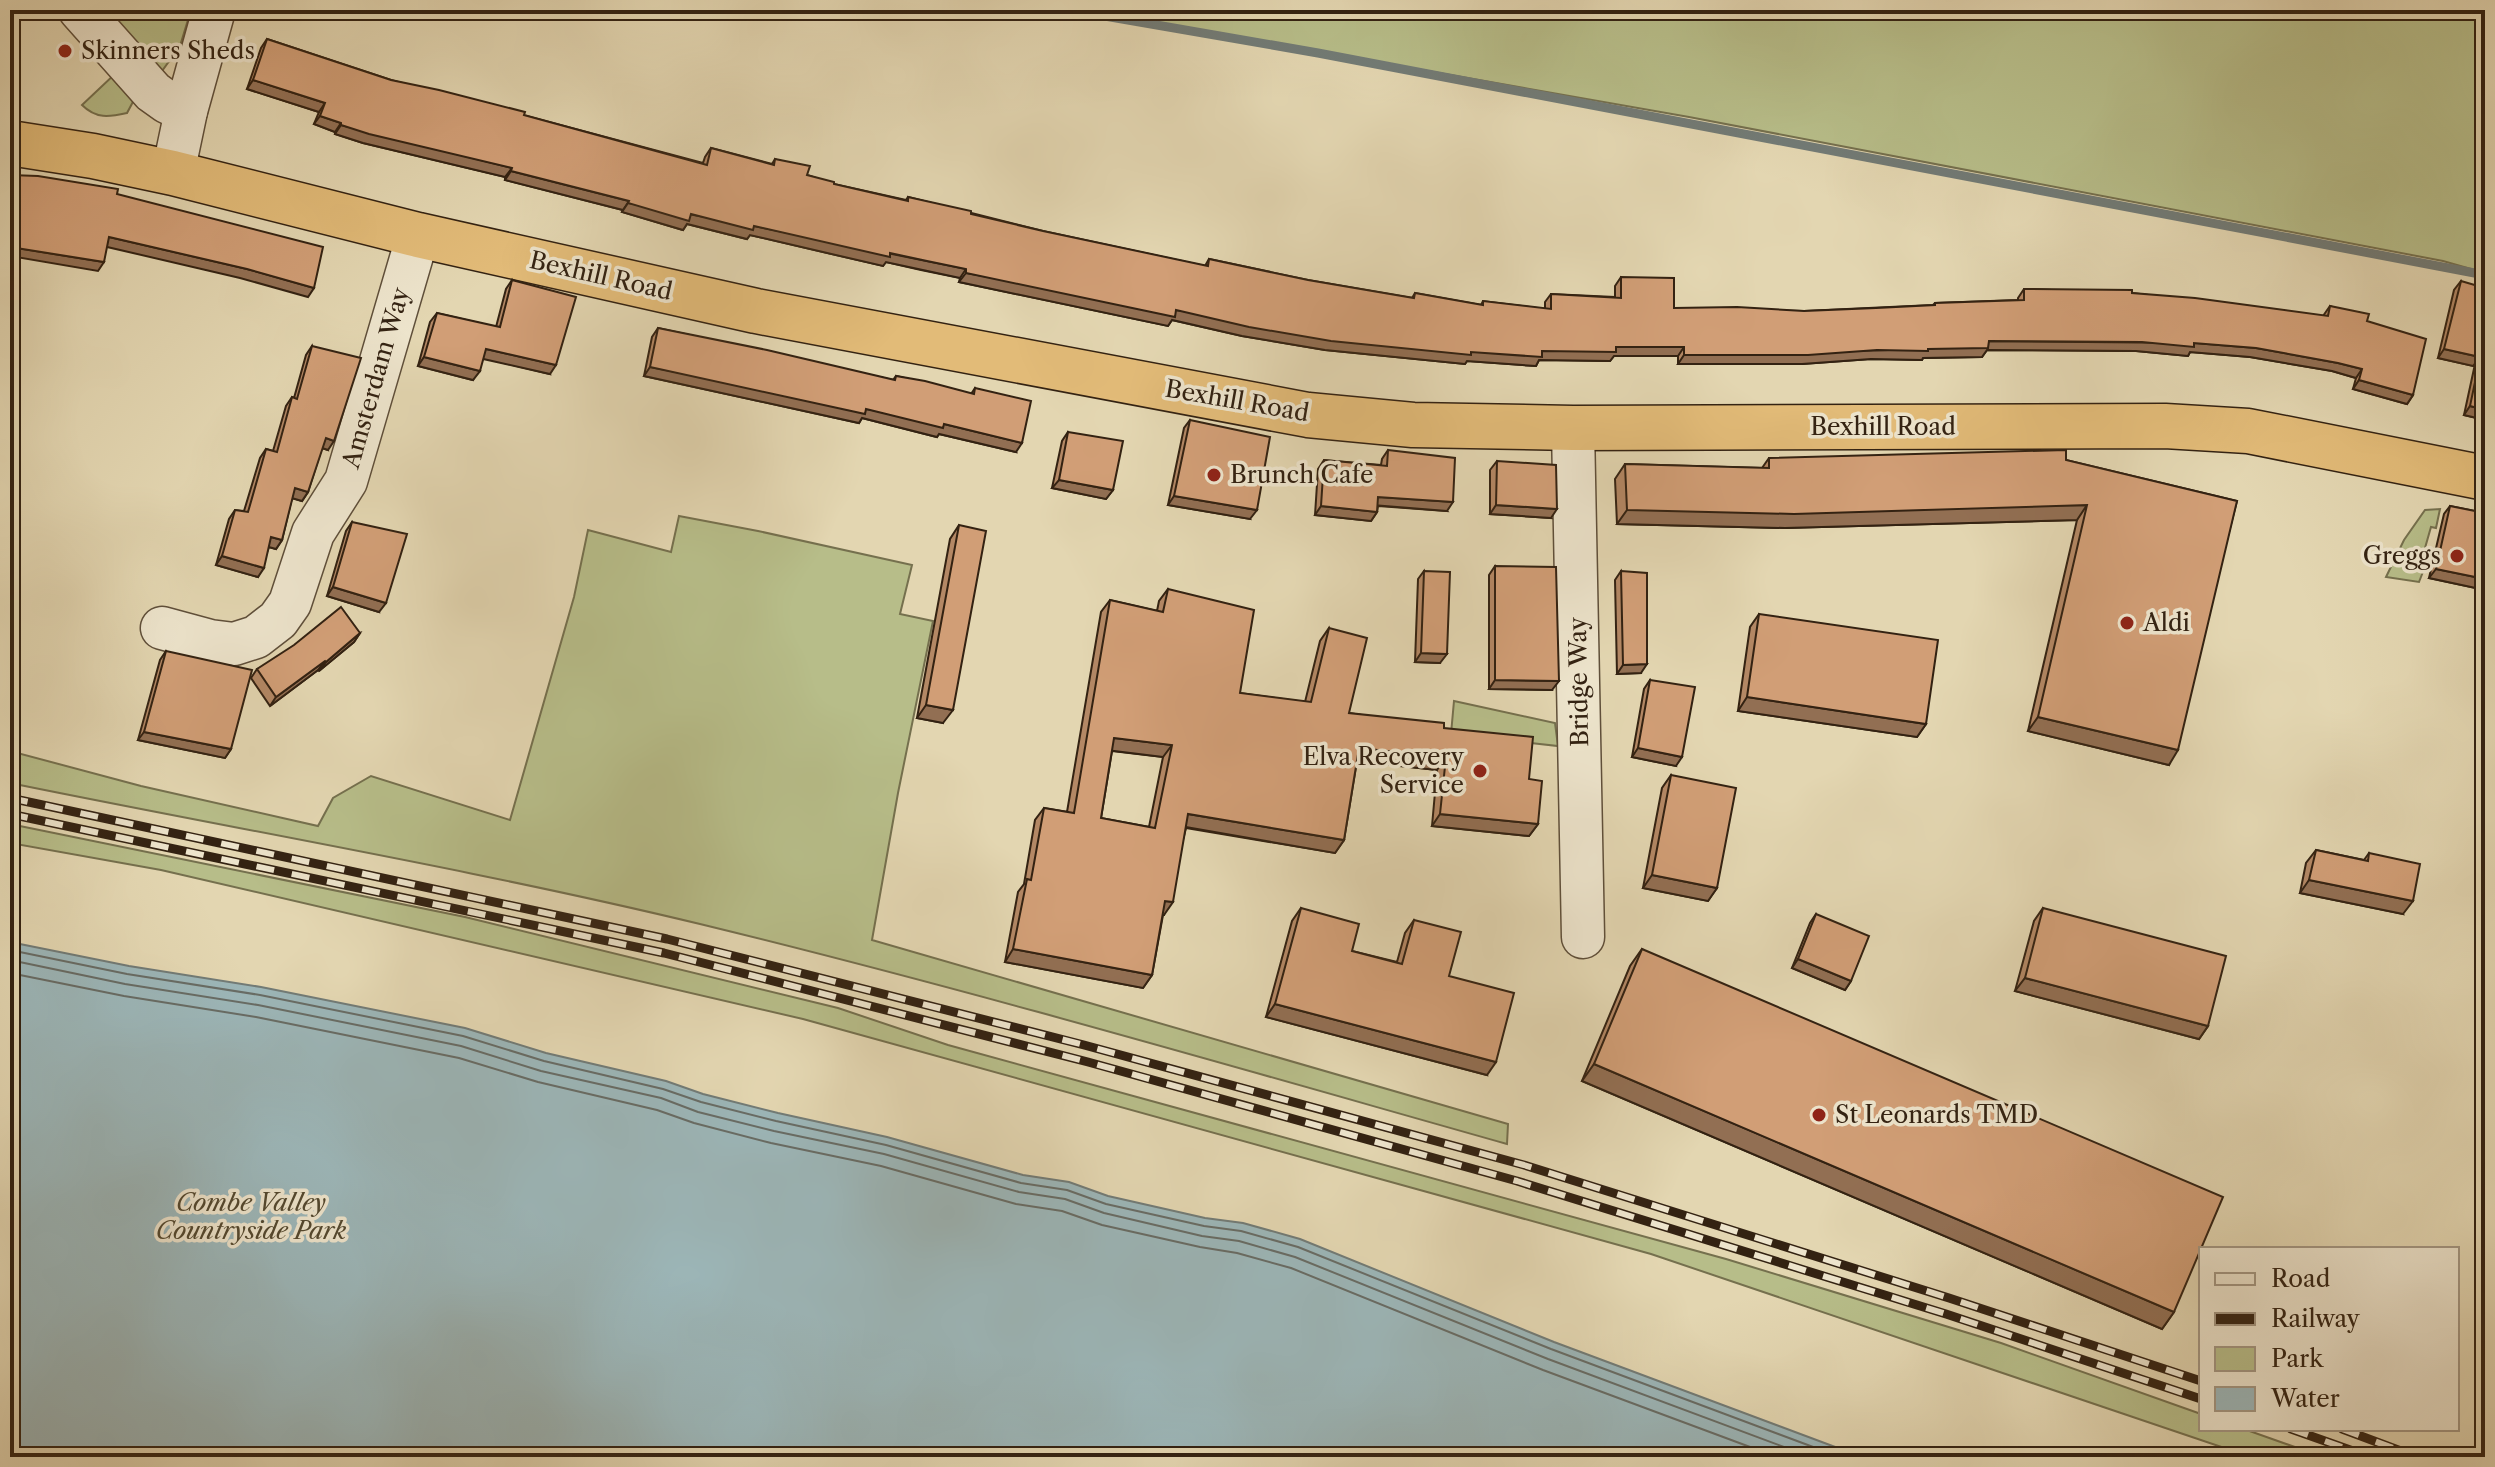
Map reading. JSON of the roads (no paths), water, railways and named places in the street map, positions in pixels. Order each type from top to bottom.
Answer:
[{"type":"highway","name":"Bexhill Road","points":[[10,143],[173,173],[418,235],[756,311],[1308,415],[1413,425],[1573,428],[2165,426],[2248,431],[2485,478]]},
{"type":"street","points":[[80,10],[153,92],[186,111]]},
{"type":"street","points":[[173,173],[186,111],[214,10]]},
{"type":"street","name":"Amsterdam Way","points":[[162,628],[234,644],[256,637],[278,620],[290,603],[309,542],[320,519],[346,481],[418,235]]},
{"type":"street","name":"Bridge Way","points":[[1573,428],[1583,937]]},
{"type":"water","name":"Combe Valley Countryside Park","points":[[10,942],[465,1028],[546,1053],[666,1081],[778,1113],[887,1137],[1023,1175],[1069,1182],[1108,1196],[1205,1218],[1243,1223],[1300,1239],[1554,1342],[1862,1457],[10,1457]]},
{"type":"waterway","points":[[1070,10],[1318,53],[2485,275]]},
{"type":"railway","points":[[10,798],[667,939],[1084,1045],[1524,1165],[1949,1298],[2199,1380]]},
{"type":"railway","points":[[10,814],[664,953],[1088,1062],[1517,1181],[1946,1314],[2199,1398]]},
{"type":"railway","points":[[2297,1431],[2370,1457]]},
{"type":"railway","points":[[2347,1431],[2417,1457]]},
{"type":"place","name":"Skinners Sheds","points":[[65,51]]},
{"type":"place","name":"Brunch Cafe","points":[[1214,475]]},
{"type":"place","name":"Greggs","points":[[2457,556]]},
{"type":"place","name":"Aldi","points":[[2127,623]]},
{"type":"place","name":"Elva Recovery Service","points":[[1480,771]]},
{"type":"place","name":"St Leonards TMD","points":[[1819,1115]]}]
